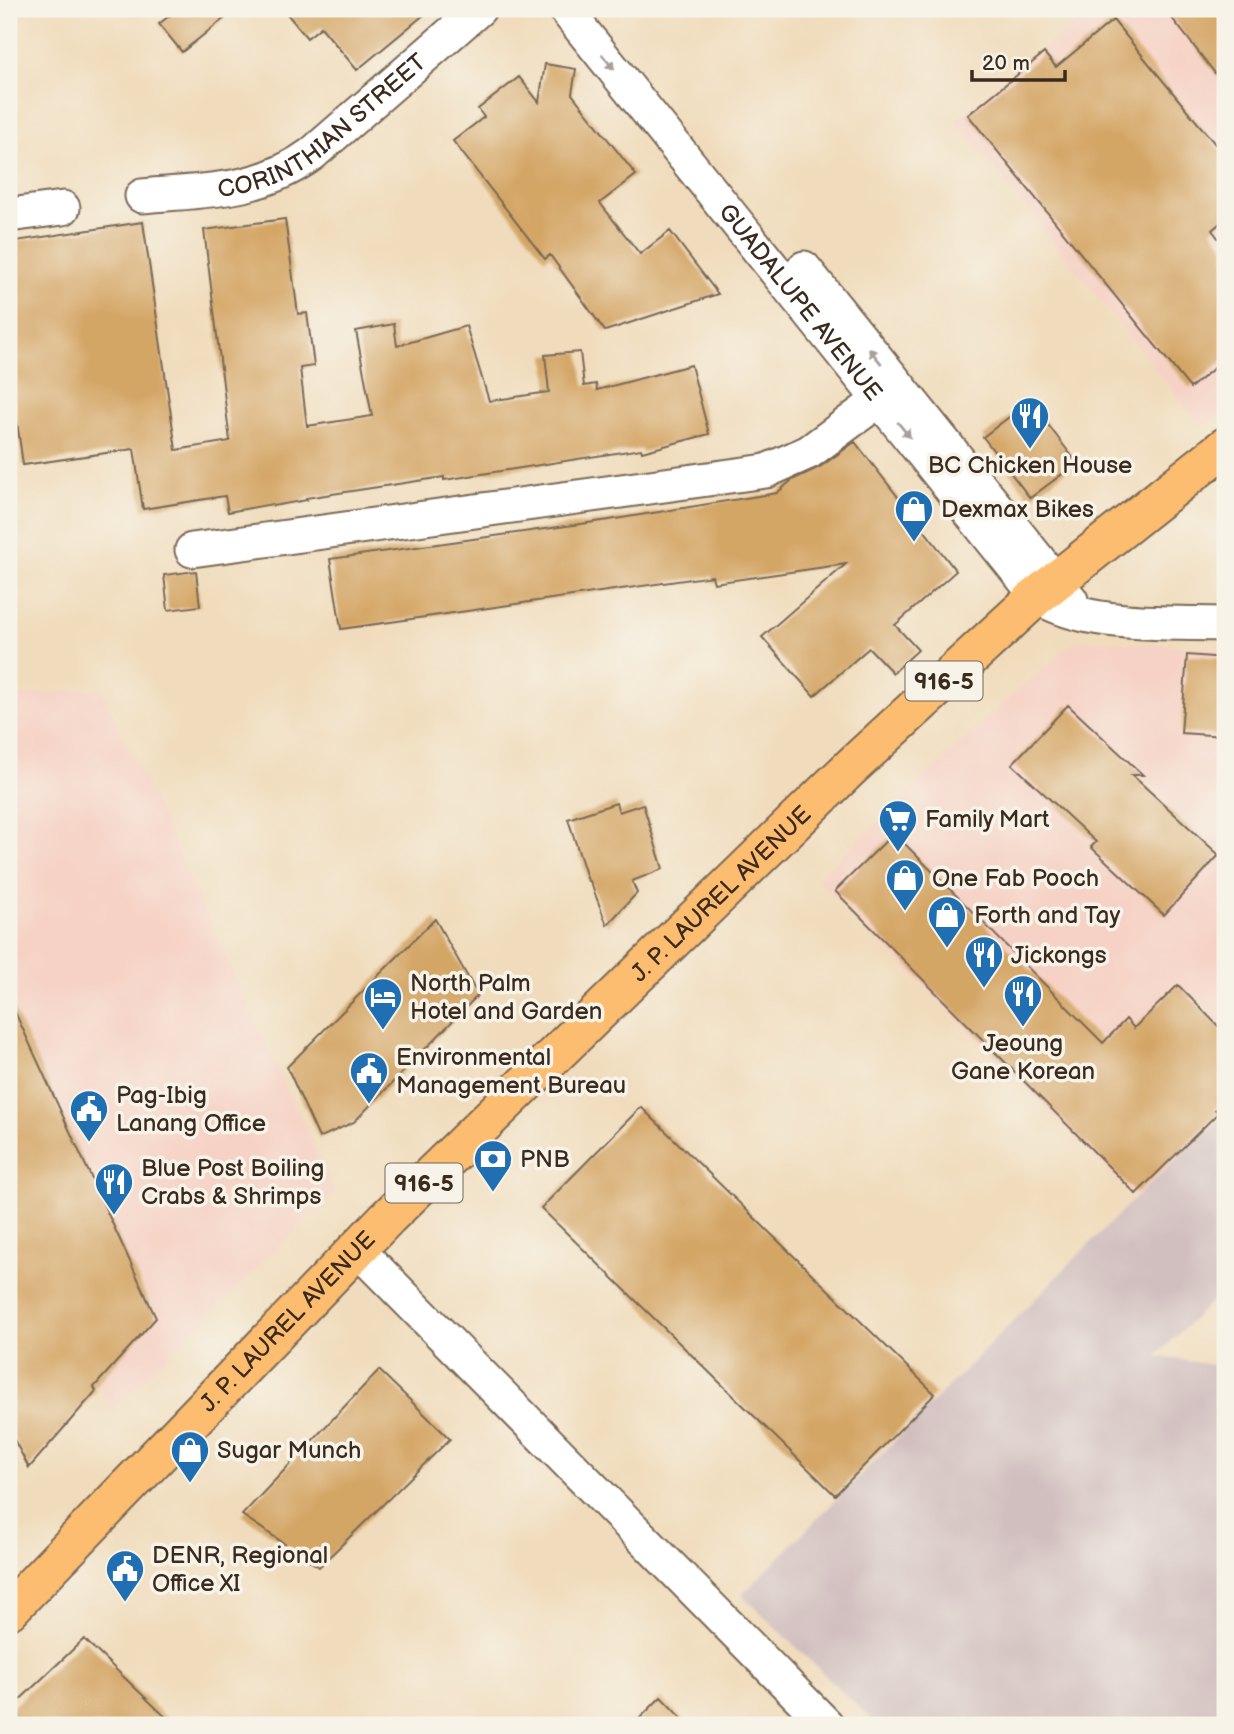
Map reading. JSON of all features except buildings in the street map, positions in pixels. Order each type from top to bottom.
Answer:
[{"type":"main road","name":"J. P. LAUREL AVENUE","points":[[9,1610],[357,1249],[851,767],[1046,589],[1225,447]]},
{"type":"street","name":"CORINTHIAN STREET","points":[[142,196],[247,185],[271,179],[294,167],[479,9]]},
{"type":"street","name":"GUADALUPE AVENUE","points":[[565,9],[889,393]]},
{"type":"street","name":"GUADALUPE AVENUE","points":[[595,9],[889,393],[1046,589]]},
{"type":"street","points":[[9,215],[64,208]]},
{"type":"street","points":[[192,550],[766,471],[809,452],[889,393]]},
{"type":"street","points":[[1046,589],[1063,610],[1084,615],[1225,624]]},
{"type":"street","points":[[357,1249],[827,1725]]},
{"type":"shaded area","points":[[1093,9],[1225,9],[1225,410],[1203,428],[955,120]]},
{"type":"shaded area","points":[[1076,640],[1225,648],[1225,1113],[1135,1198],[817,879],[1011,696]]},
{"type":"shaded area","points":[[101,688],[335,1192],[111,1411],[9,1203],[9,696]]},
{"type":"shaded area","points":[[1225,1113],[1225,1288],[1156,1356],[1225,1367],[1225,1725],[877,1725],[742,1595],[1135,1198]]},
{"type":"place","name":"BC Chicken House","points":[[1030,450]]},
{"type":"place","name":"Dexmax Bikes","points":[[914,543]]},
{"type":"place","name":"Family Mart","points":[[898,853]]},
{"type":"place","name":"One Fab Pooch","points":[[905,912]]},
{"type":"place","name":"Forth and Tay","points":[[947,949]]},
{"type":"place","name":"Jickongs","points":[[984,989]]},
{"type":"place","name":"Jeoung Gane Korean","points":[[1023,1028]]},
{"type":"place","name":"North Palm Hotel and Garden","points":[[383,1031]]},
{"type":"place","name":"Environmental Management Bureau","points":[[369,1105]]},
{"type":"place","name":"Pag-Ibig Lanang Office","points":[[89,1143]]},
{"type":"place","name":"PNB","points":[[493,1193]]},
{"type":"place","name":"Blue Post Boiling Crabs & Shrimps","points":[[114,1216]]},
{"type":"place","name":"Sugar Munch","points":[[190,1484]]},
{"type":"place","name":"DENR, Regional Office XI","points":[[125,1603]]}]
